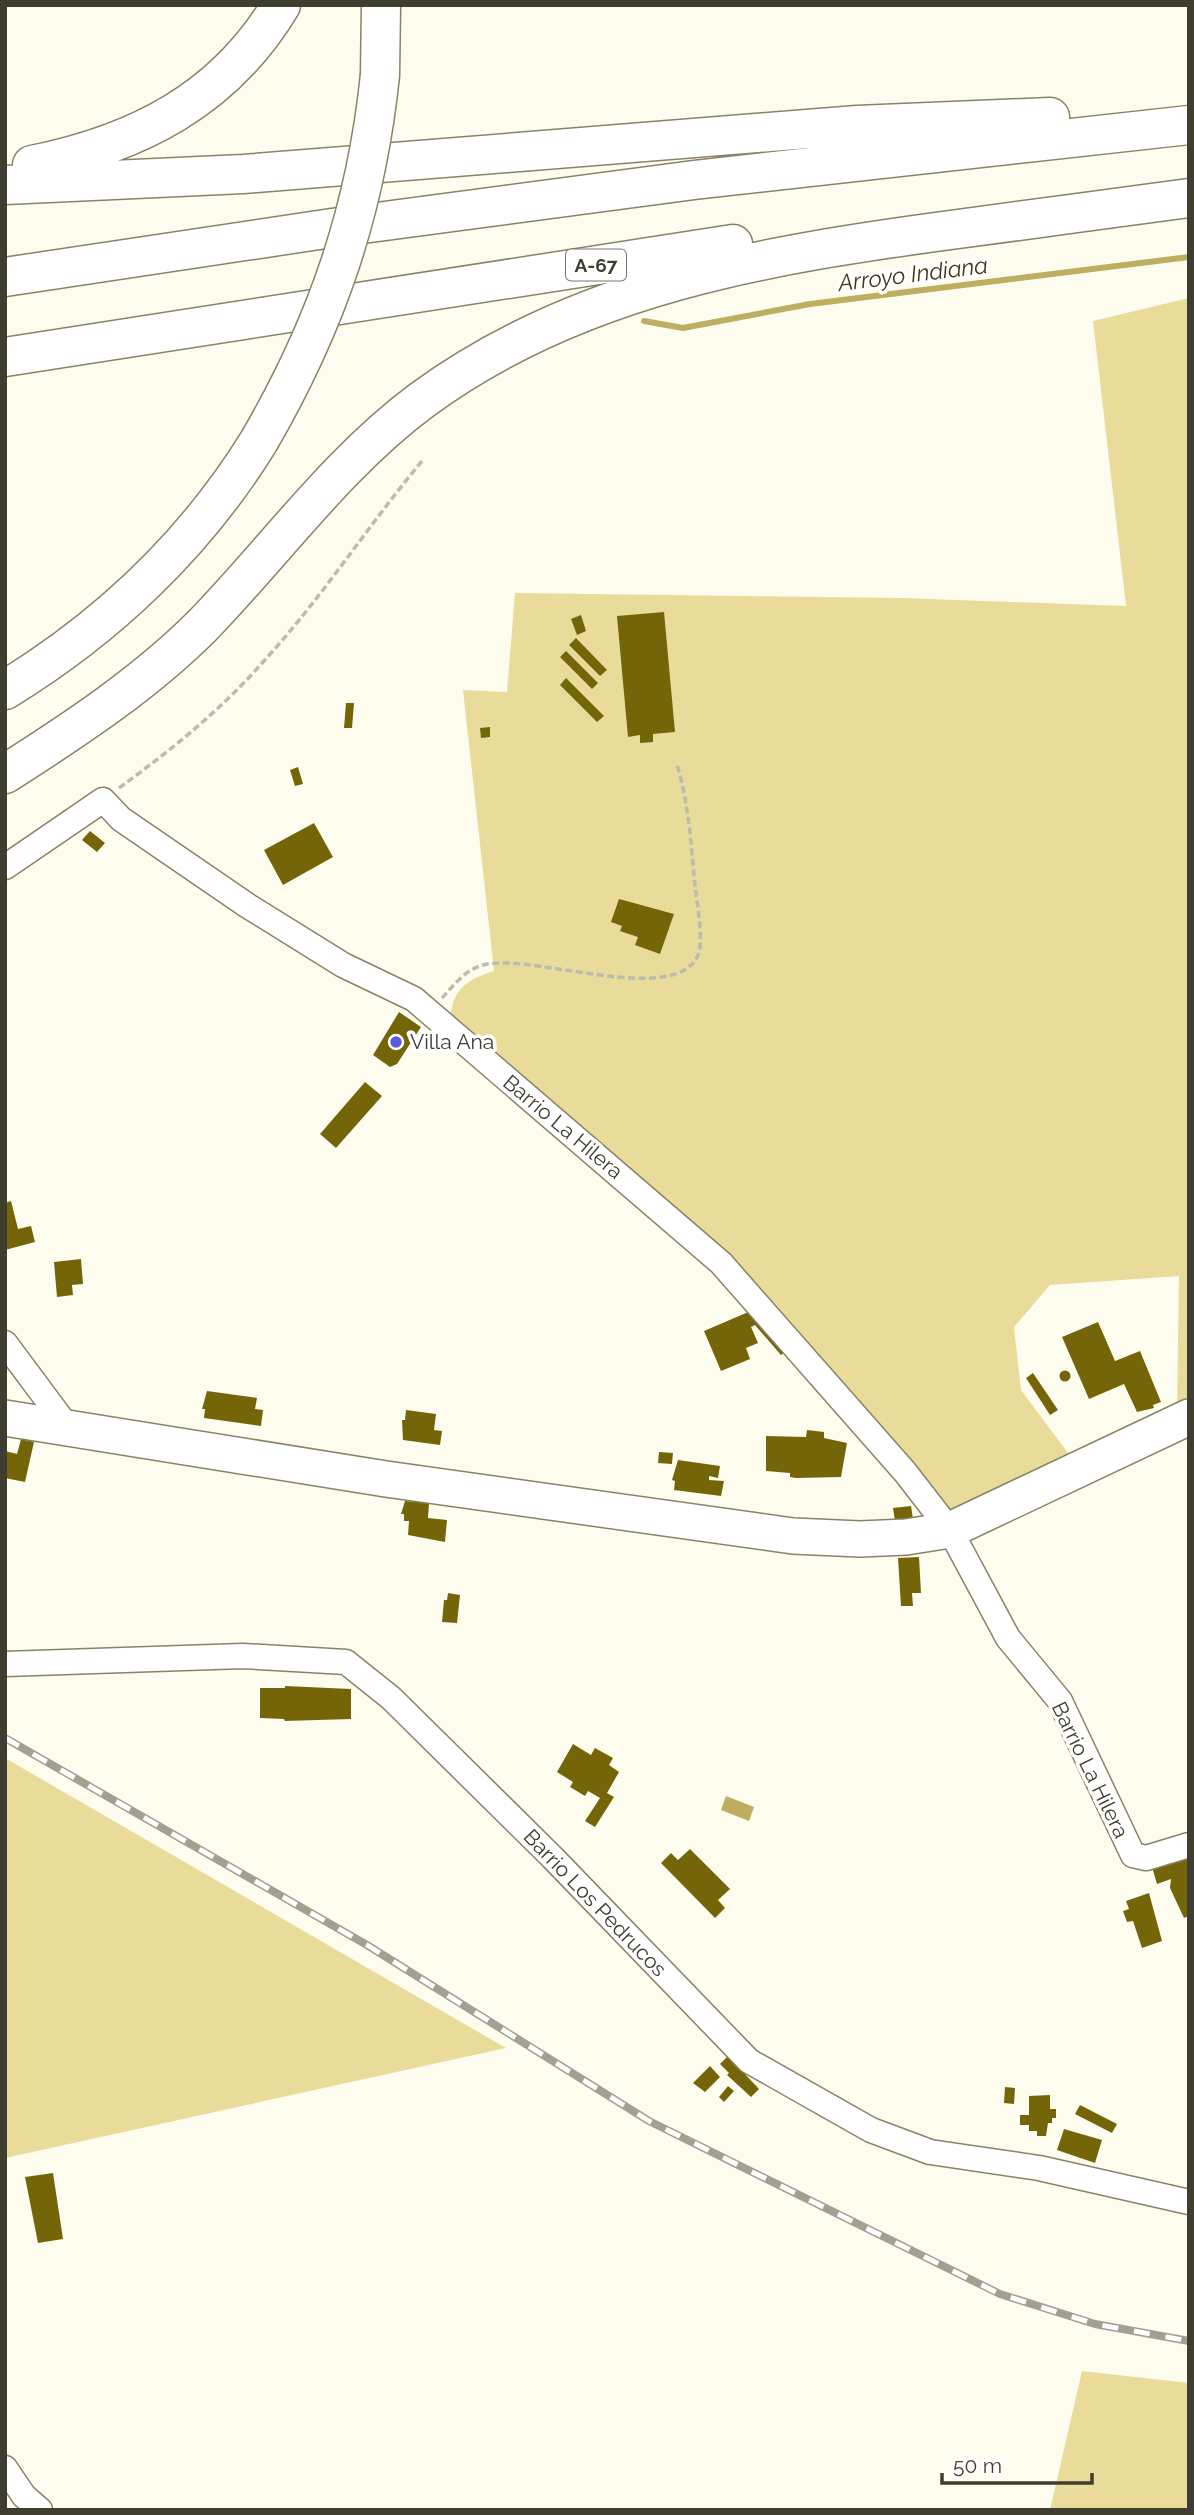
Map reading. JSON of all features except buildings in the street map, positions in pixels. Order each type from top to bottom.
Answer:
[{"type":"highway","points":[[5,170],[93,149],[184,108],[231,70],[281,5]]},
{"type":"highway","points":[[5,690],[78,641],[146,582],[208,513],[259,441],[305,359],[338,278],[366,176],[380,75],[381,5]]},
{"type":"highway","points":[[5,185],[243,174],[857,125],[1189,109]]},
{"type":"highway","points":[[5,277],[332,228],[694,180],[1189,125]]},
{"type":"highway","name":"A-67","points":[[5,357],[689,250],[1189,191]]},
{"type":"highway","points":[[5,775],[156,668],[199,629],[344,470],[389,427],[422,400],[488,356],[545,327],[630,294],[740,264],[832,246],[1189,198]]},
{"type":"street","points":[[5,867],[103,800]]},
{"type":"street","name":"Barrio La Hilera","points":[[103,800],[121,819],[248,906],[343,965],[414,999],[721,1263],[905,1472],[950,1530],[1008,1638],[1060,1701],[1133,1855],[1146,1858],[1189,1845]]},
{"type":"street","points":[[5,1343],[69,1429]]},
{"type":"street","points":[[5,1418],[386,1479],[793,1536],[860,1539],[906,1537],[950,1530],[1189,1417]]},
{"type":"street","name":"Barrio Los Pedrucos","points":[[5,1664],[243,1656],[346,1662],[391,1698],[552,1857],[749,2061],[797,2091],[871,2130],[930,2152],[1039,2168],[1189,2202]]},
{"type":"street","points":[[5,2468],[24,2496],[40,2510]]},
{"type":"path","points":[[103,800],[207,720],[263,663],[343,565],[379,512],[422,461]]},
{"type":"path","points":[[430,1012],[467,973],[482,965],[531,964],[652,979],[679,975],[689,967],[698,954],[698,920],[686,793],[677,765]]},
{"type":"shaded area","points":[[1189,298],[1189,1402],[1177,1408],[1179,1276],[1050,1285],[1014,1327],[1021,1390],[1074,1461],[956,1517],[730,1267],[450,1024],[453,1003],[462,988],[475,978],[494,971],[463,690],[507,692],[515,593],[903,598],[1126,606],[1093,321]]},
{"type":"shaded area","points":[[5,1758],[506,2048],[5,2158]]},
{"type":"shaded area","points":[[726,1796],[754,1807],[749,1821],[721,1810]]},
{"type":"shaded area","points":[[1082,2371],[1189,2383],[1189,2510],[1050,2510]]},
{"type":"waterway","name":"Arroyo Indiana","points":[[644,321],[683,328],[810,304],[1189,257]]},
{"type":"railway","points":[[5,1738],[367,1945],[649,2121],[1000,2294],[1095,2324],[1189,2341]]},
{"type":"place","name":"Villa Ana","points":[[396,1042]]}]
